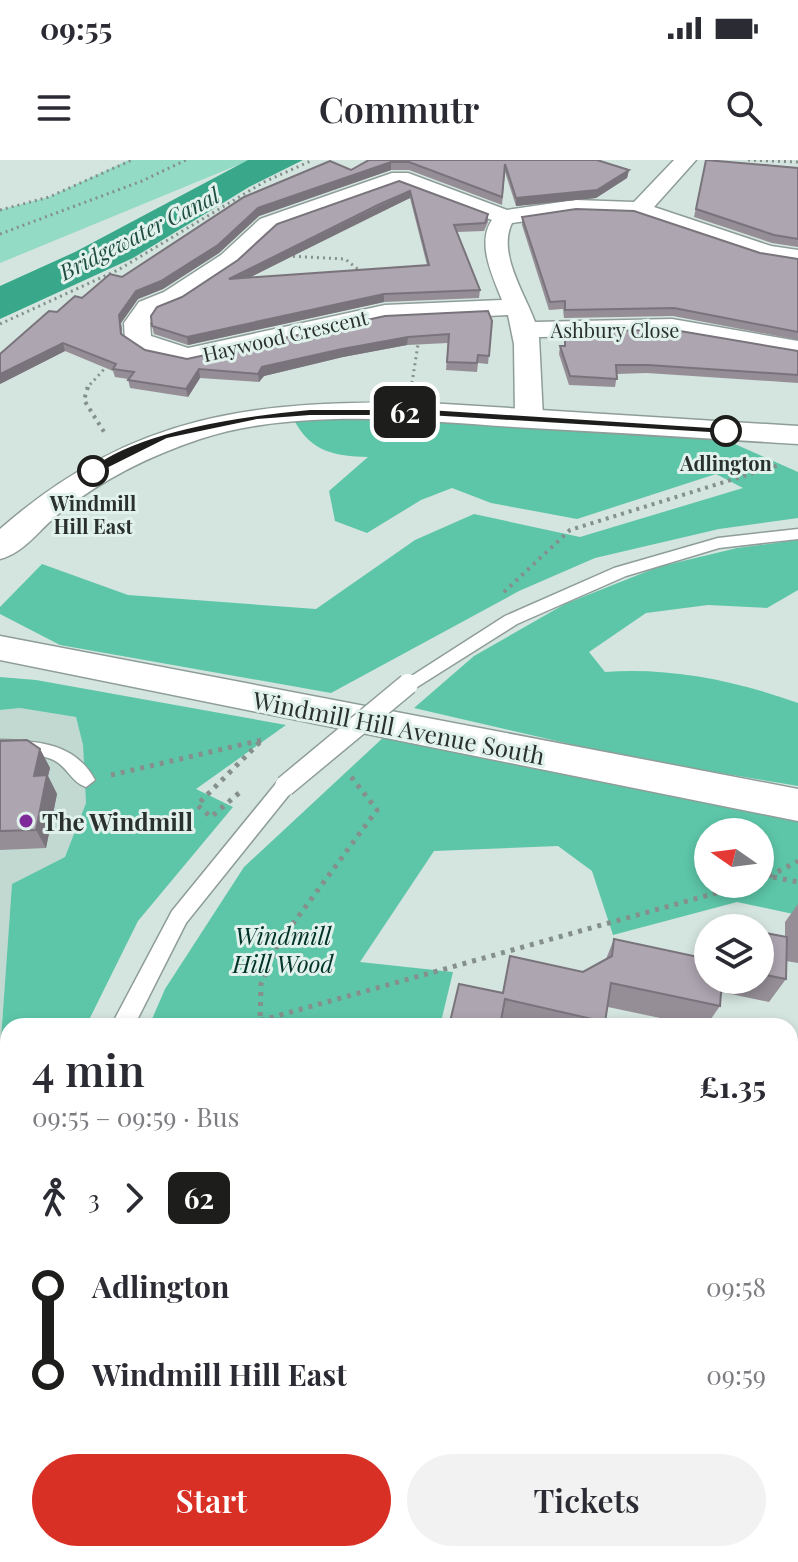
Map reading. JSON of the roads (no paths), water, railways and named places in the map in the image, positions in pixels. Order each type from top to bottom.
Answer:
[{"type":"street","points":[[640,209],[686,160]]},
{"type":"street","points":[[369,167],[505,217],[575,207],[640,209],[767,253],[798,257]]},
{"type":"street","name":"Haywood Crescent","points":[[400,178],[268,224],[229,260],[173,297],[148,307],[137,323],[138,340],[158,350],[188,356],[385,313],[423,309],[522,318]]},
{"type":"street","points":[[505,217],[499,222],[494,239],[522,318],[529,418]]},
{"type":"street","name":"Ashbury Close","points":[[522,318],[672,327],[798,349]]},
{"type":"street","points":[[0,548],[38,510],[90,473],[164,437],[257,417],[372,411],[529,418],[792,448]]},
{"type":"street","name":"Windmill Hill Avenue South","points":[[0,648],[798,805]]},
{"type":"lane","points":[[128,1018],[179,917],[285,786],[408,684],[511,620],[620,572],[718,543],[798,534]]},
{"type":"lane","points":[[0,747],[35,748],[63,756],[86,780]]},
{"type":"water","name":"Bridgewater Canal","points":[[248,160],[303,160],[249,187],[133,258],[0,319],[0,286],[75,252]]},
{"type":"place","name":"Adlington","points":[[726,431]]},
{"type":"place","name":"Windmill Hill East","points":[[93,471]]},
{"type":"place","name":"The Windmill","points":[[26,821]]},
{"type":"park label","name":"Windmill Hill Wood","points":[[283,949]]}]
